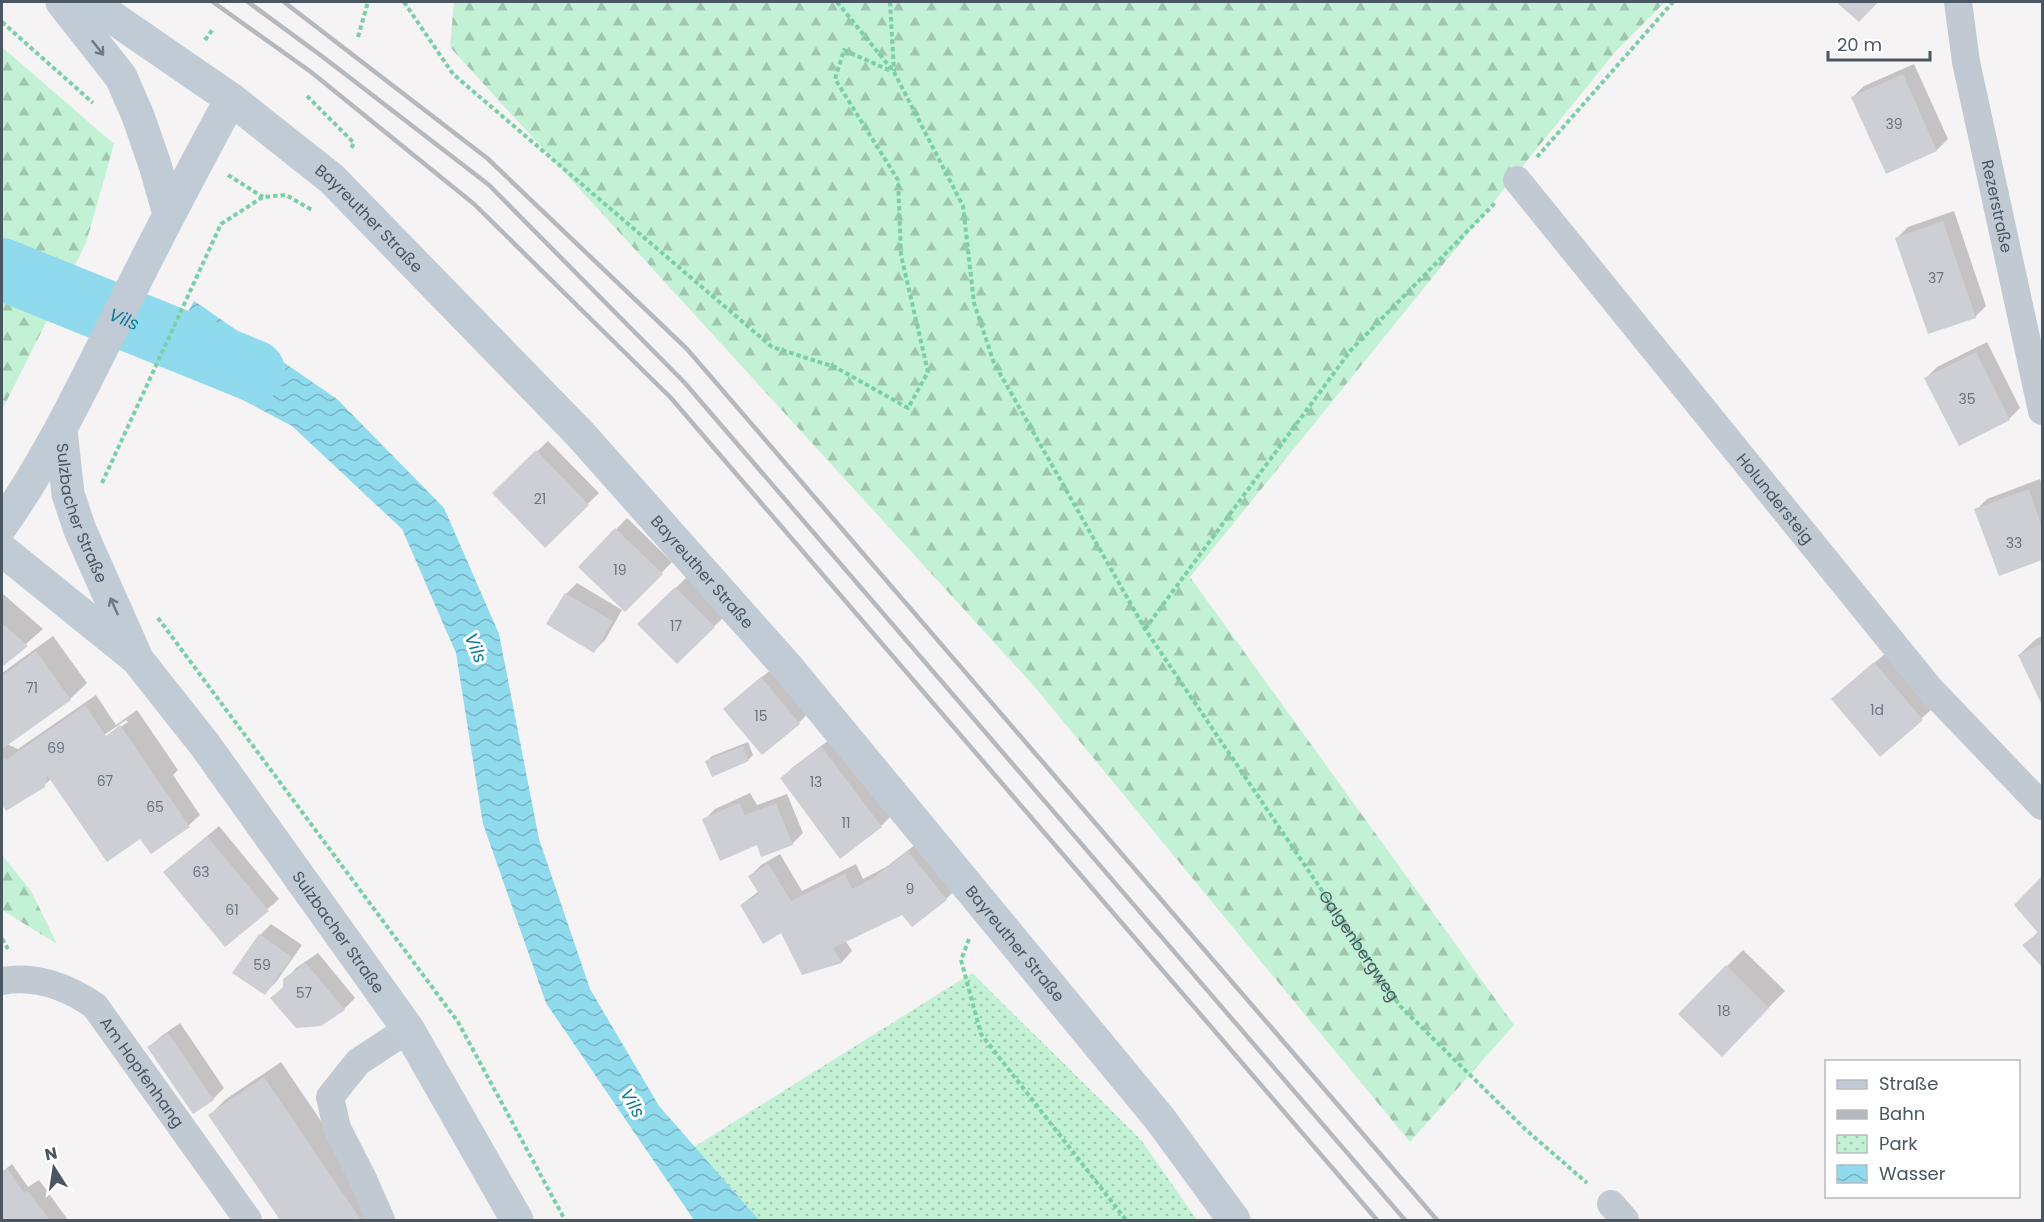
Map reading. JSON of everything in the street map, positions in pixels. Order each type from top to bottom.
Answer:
[{"type":"main road","points":[[62,2],[122,77],[155,165],[169,214]]},
{"type":"main road","name":"Bayreuther Straße","points":[[90,2],[231,99],[332,179],[492,341],[589,444],[788,668],[1160,1119],[1234,1221]]},
{"type":"main road","points":[[2,525],[25,492],[61,430],[169,214],[231,99]]},
{"type":"main road","name":"Sulzbacher Straße","points":[[61,430],[68,494],[80,530],[137,659]]},
{"type":"main road","name":"Sulzbacher Straße","points":[[2,550],[137,659],[205,745],[408,1029],[517,1221]]},
{"type":"street","name":"Rezerstraße","points":[[1958,2],[1966,62],[2043,411]]},
{"type":"street","name":"Holundersteig","points":[[1517,180],[1930,689],[2043,806]]},
{"type":"street","name":"Am Hopfenhang","points":[[2,981],[44,981],[79,995],[95,1006],[248,1221]]},
{"type":"street","points":[[381,1221],[337,1128],[330,1097],[358,1062],[408,1029]]},
{"type":"path","points":[[358,37],[368,2]]},
{"type":"path","points":[[404,2],[453,74],[772,347],[835,367],[908,408],[928,372],[902,255],[898,180],[835,79],[844,50],[894,72]]},
{"type":"path","points":[[837,2],[894,72]]},
{"type":"path","points":[[890,2],[894,72]]},
{"type":"path","points":[[1145,629],[1351,350],[1517,180],[1673,2]]},
{"type":"path","name":"Galgenbergweg","points":[[894,72],[963,207],[974,303],[994,363],[1145,629],[1400,1006],[1525,1129],[1618,1212]]},
{"type":"path","points":[[80,530],[221,224],[263,197],[286,195],[312,210],[332,179]]},
{"type":"path","points":[[982,904],[961,960],[981,1034],[1126,1221]]},
{"type":"green space","points":[[454,2],[1665,2],[1615,52],[1190,577],[1514,1025],[1410,1142],[1034,686],[450,47]]},
{"type":"green space","points":[[2,47],[114,144],[86,243],[2,410]]},
{"type":"green space","points":[[2,855],[31,891],[57,944],[2,910]]},
{"type":"green space","points":[[972,973],[1141,1140],[1197,1220],[737,1220],[678,1157]]},
{"type":"water","points":[[194,301],[337,399],[444,508],[499,634],[539,839],[590,989],[659,1106],[759,1220],[694,1220],[546,1003],[483,824],[456,653],[402,529],[292,426],[163,358]]},
{"type":"building","points":[[1836,2],[1878,2],[1859,22]]},
{"type":"building","points":[[1903,74],[1937,151],[1886,174],[1851,97]]},
{"type":"building","points":[[1943,221],[1976,318],[1928,334],[1895,238]]},
{"type":"building","points":[[1976,352],[2010,420],[1959,446],[1924,378]]},
{"type":"building","points":[[536,450],[589,505],[545,548],[492,493]]},
{"type":"building","points":[[2029,489],[2042,527],[2042,560],[1999,576],[1974,509]]},
{"type":"building","points":[[615,528],[663,574],[625,612],[578,567]]},
{"type":"building","points":[[675,587],[715,627],[677,664],[637,624]]},
{"type":"building","points":[[565,593],[613,621],[594,653],[546,624]]},
{"type":"building","points":[[2,623],[28,646],[2,667]]},
{"type":"building","points":[[2042,643],[2042,705],[2018,655]]},
{"type":"building","points":[[36,651],[71,700],[2,749],[2,676]]},
{"type":"building","points":[[1874,662],[1923,720],[1880,757],[1831,699]]},
{"type":"building","points":[[761,677],[800,724],[762,755],[723,709]]},
{"type":"building","points":[[85,705],[106,736],[120,725],[190,827],[151,854],[140,839],[107,862],[47,775],[45,787],[6,811],[2,805],[2,757],[6,760]]},
{"type":"building","points":[[743,746],[749,761],[712,777],[705,761]]},
{"type":"building","points":[[821,746],[882,827],[840,859],[780,778]]},
{"type":"building","points":[[739,803],[745,815],[776,803],[793,845],[761,857],[757,845],[720,861],[702,819]]},
{"type":"building","points":[[207,836],[269,911],[225,947],[163,872]]},
{"type":"building","points":[[908,851],[947,900],[912,927],[902,915],[833,948],[842,963],[802,975],[781,933],[763,944],[740,905],[759,894],[748,876],[768,864],[791,901],[845,874],[852,889],[873,878]]},
{"type":"building","points":[[2042,876],[2042,967],[2022,945],[2038,933],[2014,905]]},
{"type":"building","points":[[259,934],[292,957],[265,995],[232,973]]},
{"type":"building","points":[[306,963],[345,1010],[321,1026],[296,1028],[270,998],[283,988],[283,979]]},
{"type":"building","points":[[1726,965],[1769,1008],[1722,1057],[1678,1014]]},
{"type":"building","points":[[168,1033],[214,1100],[193,1114],[147,1047]]},
{"type":"building","points":[[264,1077],[361,1220],[280,1220],[208,1115]]},
{"type":"building","points":[[7,1168],[24,1193],[27,1190],[50,1220],[2,1220],[2,1172]]},
{"type":"waterway","name":"Vils","points":[[2,269],[254,371]]},
{"type":"railway","points":[[213,2],[311,72],[474,204],[671,398],[1377,1220]]},
{"type":"railway","points":[[248,2],[489,185],[684,382],[1405,1220]]},
{"type":"railway","points":[[284,2],[487,158],[687,349],[1437,1220]]}]
